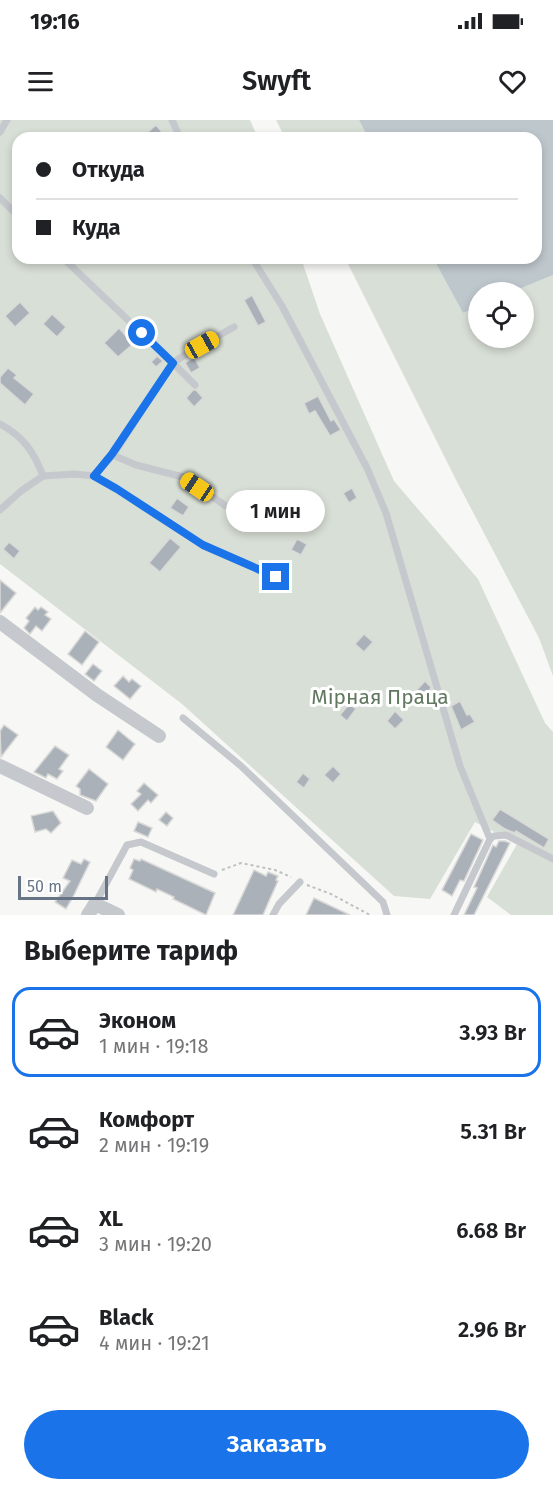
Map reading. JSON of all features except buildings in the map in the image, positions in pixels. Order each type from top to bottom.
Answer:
[{"type":"street","points":[[0,622],[97,695],[159,736]]},
{"type":"street","points":[[0,766],[87,808]]},
{"type":"street","points":[[92,910],[118,915]]},
{"type":"lane","points":[[0,132],[7,120]]},
{"type":"lane","points":[[0,198],[12,210]]},
{"type":"lane","points":[[69,264],[195,385]]},
{"type":"lane","points":[[256,264],[282,306],[368,468],[386,513],[460,766],[490,839]]},
{"type":"lane","points":[[94,476],[112,454],[173,363],[234,327]]},
{"type":"lane","points":[[0,424],[30,446],[43,476]]},
{"type":"lane","points":[[112,454],[136,465],[183,477],[225,506]]},
{"type":"lane","points":[[0,510],[21,491],[43,476],[75,474],[94,476],[203,545],[276,577]]},
{"type":"lane","points":[[183,718],[241,766],[383,902],[387,915]]},
{"type":"lane","points":[[454,915],[490,839],[506,834],[553,859]]},
{"type":"lane","points":[[92,910],[127,845],[141,842],[214,874]]},
{"type":"lane","points":[[273,915],[279,904],[300,882]]},
{"type":"green space","name":"Мірная Праца","points":[[0,120],[250,120],[255,132],[12,132],[12,264],[303,264],[320,314],[394,481],[478,579],[545,723],[553,732],[553,915],[511,915],[487,897],[517,844],[475,822],[430,899],[394,896],[182,704],[0,564]]},
{"type":"green space","points":[[276,120],[359,120],[365,132],[282,132]]},
{"type":"green space","points":[[348,264],[436,264],[463,313],[468,311],[468,348],[534,348],[534,283],[553,275],[553,676],[539,638],[455,478]]},
{"type":"shaded area","points":[[359,120],[553,120],[553,275],[534,283],[468,282],[468,311],[463,313],[436,264],[542,264],[542,132],[365,132]]},
{"type":"route","points":[[142,333],[173,363],[112,454],[94,476],[203,545],[276,577]]}]
